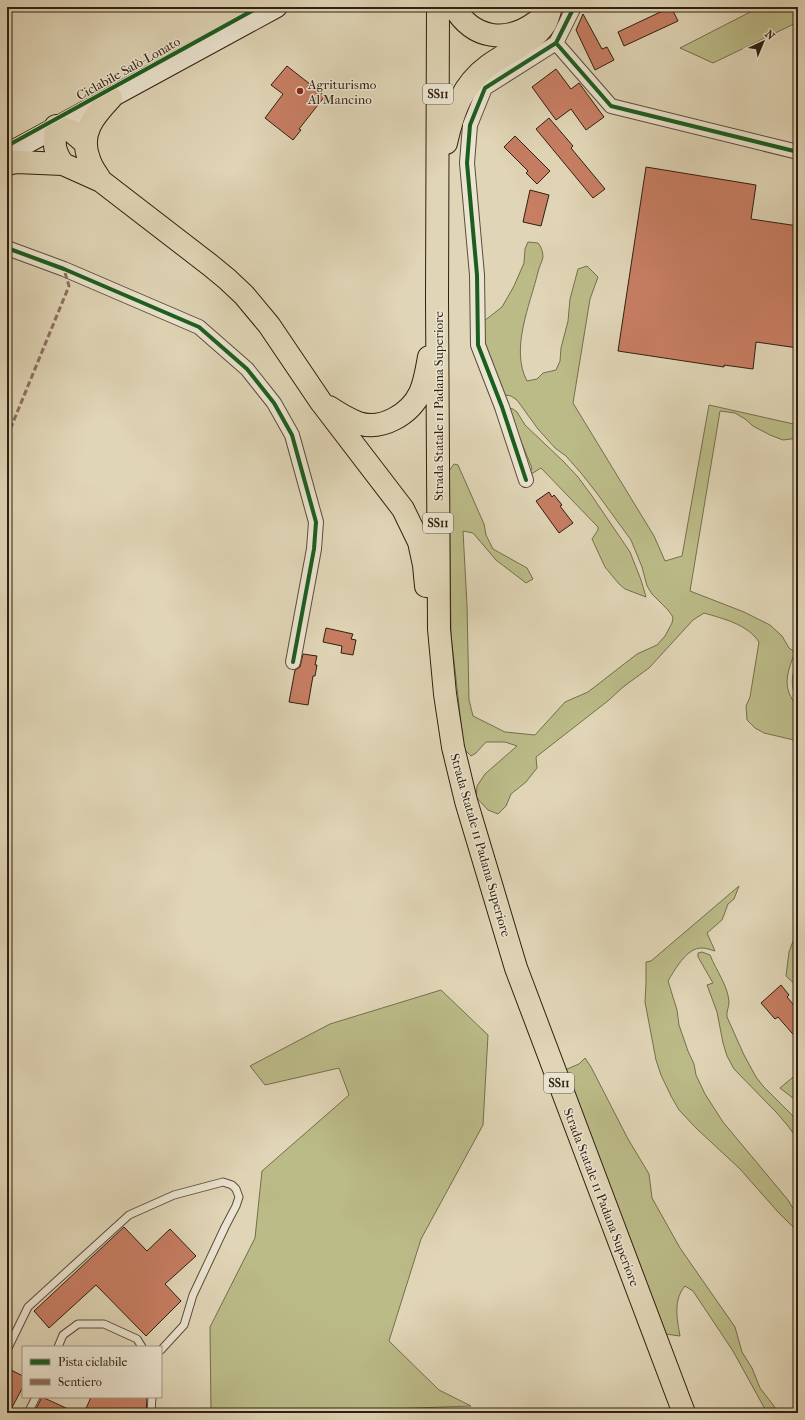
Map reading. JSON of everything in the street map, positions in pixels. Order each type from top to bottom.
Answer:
[{"type":"highway","name":"Strada Statale 11 Padana Superiore","points":[[438,7],[437,299],[439,629],[445,694],[453,747],[466,801],[516,968],[684,1413]]},
{"type":"highway","points":[[454,7],[468,25],[479,32],[503,36],[526,29],[551,7]]},
{"type":"highway","points":[[438,181],[450,124],[456,106],[465,90],[488,66],[539,32],[545,24],[551,7]]},
{"type":"highway","points":[[101,181],[89,159],[85,143],[88,129],[94,116],[111,98]]},
{"type":"highway","points":[[63,164],[57,155],[54,143],[56,126],[71,131],[85,143]]},
{"type":"highway","points":[[7,164],[16,162],[63,164],[101,181],[227,279],[244,295],[269,326],[321,402],[403,509],[419,542],[424,565],[435,693],[453,747]]},
{"type":"highway","points":[[321,402],[344,417],[360,424],[378,424],[395,419],[409,409],[420,393],[426,372],[437,299]]},
{"type":"main road","points":[[7,154],[277,7]]},
{"type":"street","points":[[526,480],[502,407],[478,345],[477,275],[466,163],[470,125],[485,88],[556,43],[574,7]]},
{"type":"street","points":[[556,43],[611,106],[798,152]]},
{"type":"street","points":[[7,248],[64,269],[198,327],[247,369],[274,404],[292,436],[316,522],[314,549],[293,662]]},
{"type":"lane","points":[[7,1350],[28,1306],[129,1216],[174,1195],[222,1182],[232,1185],[236,1189],[239,1198],[236,1206],[193,1295],[184,1325],[162,1349]]},
{"type":"lane","points":[[58,1346],[63,1335],[78,1324],[104,1324],[138,1339],[142,1346]]},
{"type":"lane","points":[[28,1413],[36,1398]]},
{"type":"lane","points":[[151,1413],[152,1398]]},
{"type":"green space","points":[[760,7],[798,7],[798,22],[713,63],[680,48]]},
{"type":"green space","points":[[528,242],[538,243],[542,249],[543,257],[538,270],[523,327],[521,341],[520,355],[522,368],[527,381],[537,379],[543,373],[556,370],[560,361],[561,348],[568,321],[570,299],[578,269],[587,266],[598,277],[590,299],[573,403],[654,536],[665,561],[682,556],[709,405],[798,425],[798,438],[783,440],[753,426],[735,413],[720,411],[690,591],[744,612],[770,625],[782,636],[789,648],[795,652],[788,674],[787,687],[798,707],[798,741],[764,733],[755,728],[747,720],[746,706],[750,697],[759,642],[742,626],[704,613],[693,620],[649,668],[536,757],[537,768],[526,782],[511,794],[506,806],[498,814],[488,810],[476,797],[477,786],[485,774],[517,746],[505,742],[486,742],[476,753],[471,756],[464,749],[451,635],[449,471],[454,464],[458,465],[484,524],[486,535],[493,549],[527,568],[533,579],[526,583],[496,560],[473,533],[463,531],[467,605],[469,700],[473,716],[505,732],[535,735],[565,702],[588,692],[637,654],[657,645],[665,636],[672,623],[673,617],[652,594],[647,586],[642,567],[631,540],[596,492],[566,456],[555,448],[538,429],[517,400],[511,396],[501,394],[483,346],[484,321],[502,307],[514,286],[524,263],[525,249]]},
{"type":"green space","points":[[509,408],[517,412],[525,425],[564,462],[578,477],[592,496],[630,552],[646,597],[625,589],[605,567],[592,539],[598,530],[598,527],[541,468],[528,476],[532,468],[508,410]]},
{"type":"green space","points":[[798,659],[798,700],[793,690],[792,680]]},
{"type":"green space","points":[[739,886],[734,899],[728,904],[722,920],[707,933],[715,951],[702,948],[691,951],[682,960],[668,981],[677,1010],[679,1025],[694,1064],[696,1075],[705,1094],[723,1122],[788,1200],[798,1217],[798,1232],[740,1169],[679,1110],[661,1075],[656,1060],[645,1002],[646,962],[651,961]]},
{"type":"green space","points":[[798,928],[798,987],[786,976],[789,952]]},
{"type":"green space","points":[[702,952],[710,955],[724,984],[729,1002],[727,1017],[744,1055],[756,1077],[763,1086],[798,1121],[798,1140],[776,1112],[734,1069],[727,1056],[717,1012],[707,985],[713,983],[698,957],[698,953]]},
{"type":"green space","points":[[441,990],[488,1035],[483,1125],[421,1239],[389,1341],[439,1390],[471,1406],[389,1409],[379,1413],[211,1413],[210,1327],[255,1238],[262,1171],[349,1095],[339,1068],[265,1085],[250,1066],[330,1024]]},
{"type":"green space","points":[[585,1058],[628,1139],[649,1174],[652,1198],[680,1248],[735,1327],[742,1352],[752,1368],[760,1388],[774,1406],[777,1413],[768,1413],[766,1411],[733,1351],[693,1291],[685,1286],[681,1291],[677,1303],[680,1336],[658,1333],[560,1072],[579,1064]]},
{"type":"green space","points":[[798,1073],[798,1102],[780,1088]]},
{"type":"building","points":[[671,7],[678,21],[624,46],[618,32]]},
{"type":"building","points":[[583,14],[602,49],[607,47],[614,60],[595,70],[576,30]]},
{"type":"building","points":[[287,66],[325,96],[299,129],[301,130],[293,140],[265,118],[283,94],[271,85]]},
{"type":"building","points":[[556,69],[571,89],[579,83],[604,117],[586,130],[571,109],[556,120],[532,87]]},
{"type":"building","points":[[549,118],[573,146],[571,148],[605,189],[593,198],[536,129]]},
{"type":"building","points":[[515,136],[550,171],[537,184],[526,173],[528,171],[504,147]]},
{"type":"building","points":[[646,167],[756,185],[751,219],[798,226],[798,348],[756,342],[753,369],[724,365],[724,367],[618,351]]},
{"type":"building","points":[[530,190],[549,195],[541,226],[523,222]]},
{"type":"building","points":[[549,492],[552,497],[554,495],[562,505],[560,506],[573,523],[559,533],[536,501]]},
{"type":"building","points":[[326,628],[353,634],[351,639],[356,640],[353,655],[341,653],[342,646],[323,642]]},
{"type":"building","points":[[303,654],[317,656],[315,676],[313,676],[308,705],[289,702],[295,670],[300,667]]},
{"type":"building","points":[[781,985],[789,995],[787,997],[798,1010],[798,1040],[778,1017],[775,1019],[761,1003]]},
{"type":"building","points":[[124,1227],[147,1251],[170,1229],[196,1256],[165,1284],[181,1301],[146,1336],[96,1285],[49,1328],[34,1311]]},
{"type":"building","points":[[7,1368],[22,1376],[22,1389],[9,1413],[7,1413]]},
{"type":"building","points":[[42,1398],[44,1398],[77,1413],[34,1413]]},
{"type":"building","points":[[91,1398],[147,1398],[146,1413],[91,1413],[85,1411]]},
{"type":"marked path","points":[[7,437],[69,286],[64,269]]},
{"type":"cycle path","name":"Ciclabile Salò-Lonato","points":[[7,146],[259,7]]},
{"type":"cycle path","points":[[526,480],[502,407],[478,345],[477,275],[467,163],[470,125],[485,88],[556,43],[574,7]]},
{"type":"cycle path","points":[[556,43],[611,106],[798,152]]},
{"type":"cycle path","points":[[7,248],[64,269],[199,327],[247,369],[274,403],[292,435],[316,522],[314,549],[293,662]]},
{"type":"place","name":"Agriturismo Al Mancino","points":[[300,91]]}]
